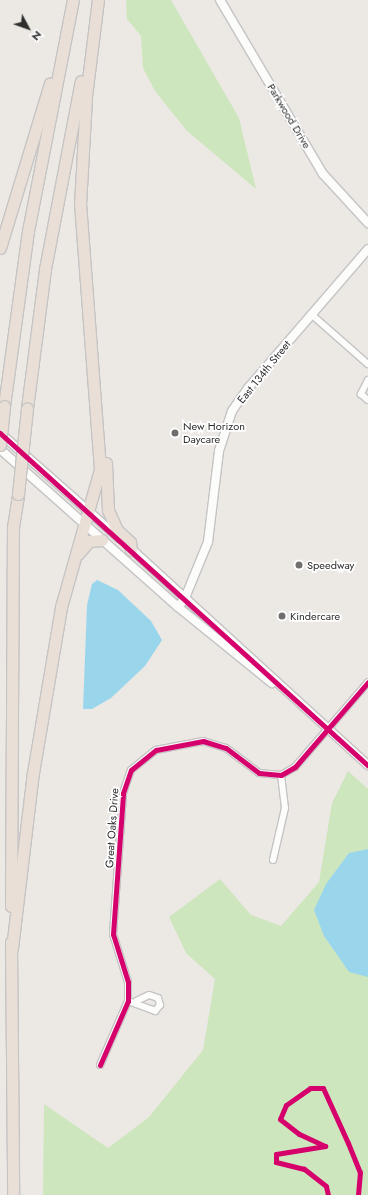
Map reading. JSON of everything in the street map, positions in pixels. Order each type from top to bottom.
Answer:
[{"type":"highway","points":[[0,445],[28,231],[73,0]]},
{"type":"highway","points":[[13,1195],[13,527],[45,269],[98,0]]},
{"type":"highway","points":[[12,948],[33,773],[65,590],[90,511],[101,452],[80,205],[86,96],[98,0]]},
{"type":"highway","points":[[0,248],[69,21]]},
{"type":"highway","points":[[101,452],[106,458],[108,510],[111,522],[130,542],[131,550]]},
{"type":"highway","points":[[65,590],[83,545],[102,540]]},
{"type":"street","name":"Parkwood Drive","points":[[220,0],[323,174],[368,223]]},
{"type":"street","name":"East 134th Street","points":[[178,607],[185,598],[208,542],[219,451],[232,411],[311,314],[368,249]]},
{"type":"street","points":[[311,314],[368,364]]},
{"type":"street","points":[[368,380],[361,394],[368,400]]},
{"type":"street","points":[[0,433],[90,511],[368,765]]},
{"type":"street","points":[[0,449],[178,607],[253,671],[294,698]]},
{"type":"street","points":[[273,860],[286,808],[280,775],[295,767],[368,682]]},
{"type":"street","name":"Great Oaks Drive","points":[[100,1065],[124,1016],[128,1001],[128,982],[113,934],[123,793],[131,770],[156,750],[203,741],[226,748],[259,773],[280,775]]},
{"type":"street","points":[[128,1001],[136,1002]]},
{"type":"green space","points":[[126,0],[171,0],[239,118],[256,189],[187,131],[155,91],[143,68],[141,36],[127,19]]},
{"type":"green space","points":[[348,771],[368,789],[368,1195],[43,1195],[44,1104],[108,1148],[149,1117],[203,1050],[215,979],[186,953],[169,917],[220,879],[251,915],[281,926],[319,882],[332,803]]},
{"type":"water","points":[[97,580],[118,590],[151,621],[162,640],[145,666],[111,698],[92,709],[83,709],[87,605],[92,584]]},
{"type":"water","points":[[368,849],[368,977],[349,972],[324,936],[314,910],[326,884],[349,853]]},
{"type":"cycle path","points":[[0,433],[368,765]]},
{"type":"cycle path","points":[[100,1065],[128,1001],[128,982],[113,934],[123,793],[131,770],[156,750],[203,741],[226,748],[259,773],[281,775],[295,767],[368,682]]},
{"type":"cycle path","points":[[328,1195],[326,1186],[304,1169],[276,1162],[276,1154],[325,1146],[299,1134],[280,1119],[286,1105],[310,1088],[323,1088],[348,1143],[360,1172],[358,1195]]},
{"type":"place","name":"New Horizon Daycare","points":[[175,433]]},
{"type":"place","name":"Speedway","points":[[299,565]]},
{"type":"place","name":"Kindercare","points":[[282,616]]}]
